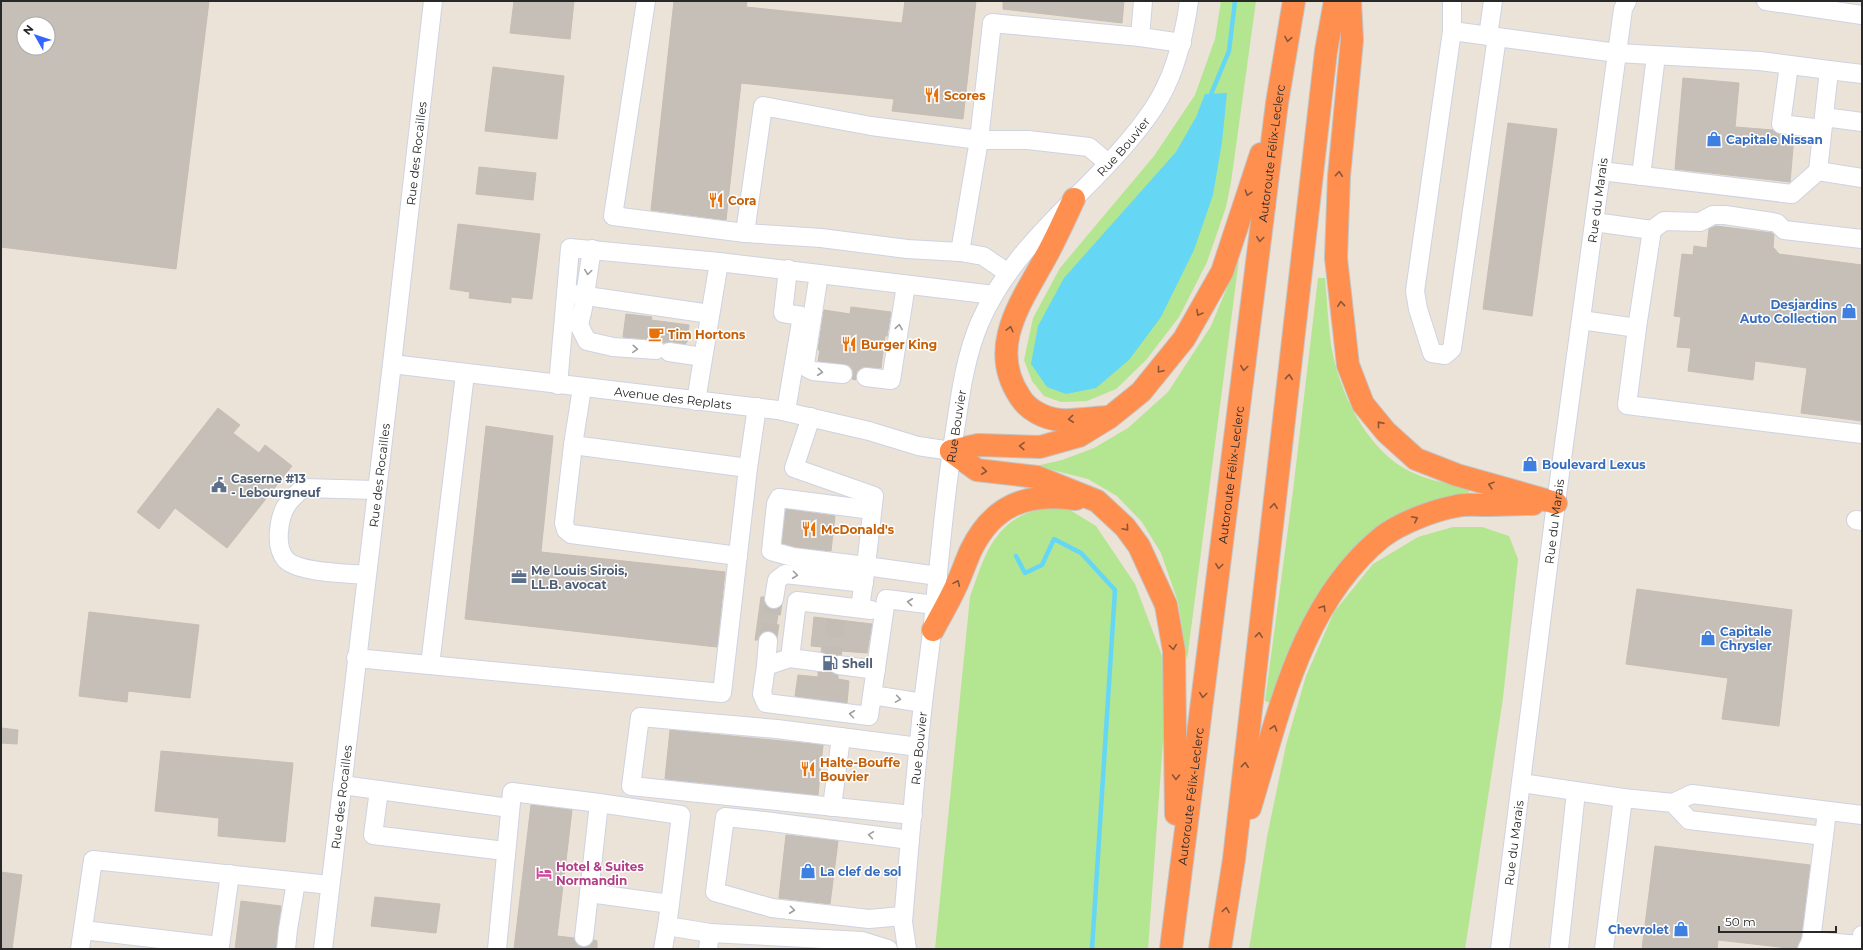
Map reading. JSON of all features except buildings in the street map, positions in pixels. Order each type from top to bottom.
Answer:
[{"type":"highway","name":"Autoroute Félix-Leclerc","points":[[1171,949],[1277,103],[1294,1]]},
{"type":"highway","points":[[1220,949],[1234,859],[1325,59],[1335,1]]},
{"type":"highway","points":[[1350,1],[1352,40],[1339,176],[1336,258],[1348,366],[1363,404],[1386,432],[1416,459],[1457,475],[1556,503]]},
{"type":"highway","points":[[951,451],[978,444],[1040,447],[1079,436],[1110,417],[1141,392],[1184,339],[1222,272],[1277,103]]},
{"type":"highway","points":[[1074,199],[1048,252],[1021,300],[1009,328],[1006,367],[1012,385],[1023,402],[1042,415],[1061,420],[1110,417]]},
{"type":"highway","points":[[951,451],[977,470],[1037,477],[1097,502],[1125,527],[1139,546],[1166,605],[1174,651],[1176,768],[1175,921]]},
{"type":"highway","points":[[933,630],[958,583],[971,549],[990,520],[1000,512],[1015,503],[1040,497],[1063,497],[1097,502]]},
{"type":"highway","points":[[1234,859],[1293,669],[1312,626],[1338,584],[1359,558],[1383,536],[1420,517],[1458,506],[1556,503]]},
{"type":"street","name":"Rue des Rocailles","points":[[323,949],[433,1]]},
{"type":"street","points":[[646,1],[613,216],[745,233],[821,238],[907,249],[960,252],[983,256],[1008,273]]},
{"type":"street","points":[[1140,37],[1143,1]]},
{"type":"street","name":"Rue Bouvier","points":[[907,949],[903,919],[923,703],[933,630],[951,451],[963,376],[970,349],[980,322],[994,295],[1008,273],[1031,244],[1108,163],[1154,108],[1169,78],[1182,43],[1190,1]]},
{"type":"street","points":[[1452,1],[1452,31],[1415,291],[1418,309],[1432,354],[1445,355],[1452,349],[1492,36],[1493,1]]},
{"type":"street","name":"Rue du Marais","points":[[1500,949],[1556,503],[1623,9],[1627,1]]},
{"type":"street","points":[[1766,1],[1862,15]]},
{"type":"street","points":[[960,252],[979,140],[992,23],[1140,37],[1182,43]]},
{"type":"street","points":[[1452,31],[1617,53],[1760,61],[1862,74]]},
{"type":"street","points":[[1641,176],[1656,56]]},
{"type":"street","points":[[1789,65],[1781,124],[1862,122]]},
{"type":"street","points":[[1601,171],[1792,194],[1818,172],[1829,70]]},
{"type":"street","points":[[745,233],[763,106],[879,127],[979,140],[1028,140],[1088,147],[1108,163]]},
{"type":"street","points":[[1818,172],[1862,178]]},
{"type":"street","points":[[1862,239],[1784,230],[1777,223],[1725,215],[1714,215],[1700,222],[1664,221],[1652,230],[1627,405],[1862,434]]},
{"type":"street","points":[[1594,222],[1652,230]]},
{"type":"street","points":[[558,385],[570,248],[788,269],[994,295]]},
{"type":"street","points":[[592,250],[579,325],[587,341],[614,348],[663,351],[703,357]]},
{"type":"street","points":[[696,401],[719,262]]},
{"type":"street","points":[[786,411],[802,316],[783,313],[788,269]]},
{"type":"street","points":[[819,274],[805,364],[807,368],[813,371],[843,374]]},
{"type":"street","points":[[866,377],[891,380],[906,285]]},
{"type":"street","points":[[565,293],[584,302],[710,314]]},
{"type":"street","points":[[1581,320],[1637,328]]},
{"type":"street","name":"Avenue des Replats","points":[[392,364],[582,388],[786,411],[869,431],[918,446],[951,451]]},
{"type":"street","points":[[430,665],[465,374]]},
{"type":"street","points":[[582,388],[573,445],[564,523],[566,530],[571,534],[738,556]]},
{"type":"street","points":[[356,658],[722,693],[748,468],[758,407]]},
{"type":"street","points":[[811,417],[794,468],[874,496],[860,608]]},
{"type":"street","points":[[573,445],[748,468]]},
{"type":"street","points":[[865,575],[771,551],[778,490],[785,486],[806,489],[818,494],[822,503],[872,510]]},
{"type":"street","points":[[366,575],[302,568],[286,560],[279,546],[281,515],[288,500],[303,488],[376,490]]},
{"type":"street","points":[[774,599],[777,580],[785,574],[938,576]]},
{"type":"street","points":[[790,658],[797,601],[837,613],[885,605],[935,605]]},
{"type":"street","points":[[768,641],[762,694],[766,703],[869,716],[885,605]]},
{"type":"street","points":[[766,666],[790,658],[820,662]]},
{"type":"street","points":[[839,665],[876,670]]},
{"type":"street","points":[[872,695],[923,703]]},
{"type":"street","points":[[913,816],[631,786],[640,717],[777,729],[919,747]]},
{"type":"street","points":[[832,807],[841,737]]},
{"type":"street","points":[[1521,783],[1576,792],[1673,803],[1692,794],[1862,815]]},
{"type":"street","points":[[342,785],[510,808]]},
{"type":"street","points":[[379,790],[373,835],[505,851]]},
{"type":"street","points":[[497,949],[505,851],[512,792],[681,815],[663,949]]},
{"type":"street","points":[[1559,949],[1576,792]]},
{"type":"street","points":[[1604,949],[1623,798]]},
{"type":"street","points":[[584,937],[599,803]]},
{"type":"street","points":[[1673,803],[1689,820],[1824,836]]},
{"type":"street","points":[[1827,810],[1809,945],[1861,945],[1862,935]]},
{"type":"street","points":[[903,919],[869,919],[772,908],[715,892],[725,817],[764,820],[910,840]]},
{"type":"street","points":[[80,949],[93,860],[330,885]]},
{"type":"street","points":[[83,930],[220,946],[230,874]]},
{"type":"street","points":[[286,949],[296,882]]},
{"type":"street","points":[[589,893],[670,904]]},
{"type":"street","name":"Rue Bouvier","points":[[889,949],[903,919]]},
{"type":"street","points":[[666,926],[709,941],[862,941],[889,949]]},
{"type":"green space","points":[[1221,1],[1256,1],[1231,182],[1226,207],[1207,262],[1179,317],[1146,360],[1116,389],[1087,401],[1061,402],[1044,396],[1032,381],[1024,360],[1033,318],[1060,268],[1154,156],[1195,95],[1215,39]]},
{"type":"green space","points":[[1239,259],[1187,660],[1178,602],[1161,553],[1142,522],[1117,496],[1088,479],[1036,466],[1062,460],[1094,448],[1128,428],[1168,392],[1211,326]]},
{"type":"green space","points":[[1318,278],[1325,278],[1331,345],[1341,382],[1357,418],[1368,435],[1395,462],[1411,472],[1433,480],[1470,487],[1468,495],[1448,496],[1418,506],[1383,525],[1273,704],[1265,701],[1293,491]]},
{"type":"green space","points":[[1051,507],[1070,510],[1096,526],[1135,584],[1168,672],[1148,949],[935,949],[970,597],[984,559],[996,537],[1015,520],[1027,513]]},
{"type":"green space","points":[[1453,527],[1482,527],[1509,536],[1518,559],[1503,698],[1465,949],[1249,949],[1267,837],[1286,745],[1306,676],[1334,612],[1373,564],[1418,537]]},
{"type":"water","points":[[1227,93],[1222,142],[1213,195],[1194,250],[1161,317],[1129,360],[1096,388],[1066,394],[1047,387],[1031,364],[1038,326],[1064,278],[1176,152],[1196,117],[1205,94]]},
{"type":"waterway","points":[[1209,99],[1229,51],[1235,1]]},
{"type":"waterway","points":[[1016,556],[1025,573],[1042,565],[1054,539],[1081,553],[1115,590],[1092,949]]},
{"type":"tunnel","points":[[768,641],[774,599]]},
{"type":"tunnel","points":[[832,664],[836,620]]},
{"type":"place","name":"Scores","points":[[932,95]]},
{"type":"place","name":"Capitale Nissan","points":[[1714,139]]},
{"type":"place","name":"Cora","points":[[716,200]]},
{"type":"place","name":"Desjardins Auto Collection","points":[[1849,311]]},
{"type":"place","name":"Tim Hortons","points":[[656,334]]},
{"type":"place","name":"Burger King","points":[[849,344]]},
{"type":"place","name":"Boulevard Lexus","points":[[1530,464]]},
{"type":"place","name":"Caserne #13 - Lebourgneuf","points":[[219,485]]},
{"type":"place","name":"McDonald's","points":[[809,529]]},
{"type":"place","name":"Me Louis Sirois, LL.B. avocat","points":[[519,577]]},
{"type":"place","name":"Capitale Chrysler","points":[[1708,638]]},
{"type":"place","name":"Shell","points":[[830,663]]},
{"type":"place","name":"Halte-Bouffe Bouvier","points":[[808,769]]},
{"type":"place","name":"La clef de sol","points":[[808,871]]},
{"type":"place","name":"Hotel & Suites Normandin","points":[[544,873]]},
{"type":"place","name":"Chevrolet","points":[[1681,929]]}]
